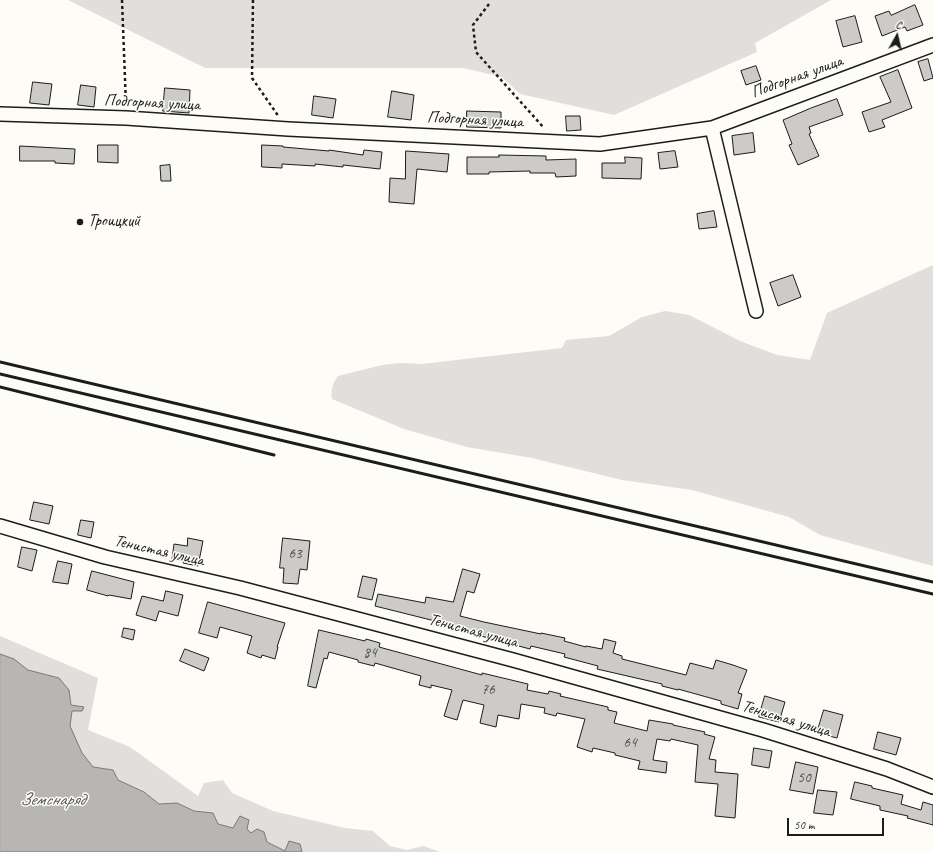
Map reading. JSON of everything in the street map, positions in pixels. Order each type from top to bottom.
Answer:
[{"type":"street","name":"Подгорная улица","points":[[0,114],[126,118],[288,130],[600,144],[712,128],[933,45]]},
{"type":"street","points":[[712,128],[756,311]]},
{"type":"street","name":"Тенистая улица","points":[[0,526],[105,557],[240,588],[521,662],[763,730],[887,769],[933,787]]},
{"type":"path","points":[[122,0],[126,118]]},
{"type":"path","points":[[253,0],[252,78],[288,130]]},
{"type":"path","points":[[489,4],[473,25],[476,52],[556,142]]},
{"type":"shaded area","points":[[68,0],[831,0],[755,43],[757,52],[614,115],[520,94],[502,77],[463,68],[205,68]]},
{"type":"shaded area","points":[[933,265],[933,566],[820,535],[789,517],[692,490],[622,480],[532,458],[467,447],[404,429],[332,399],[332,387],[338,376],[382,365],[401,363],[421,364],[562,348],[566,340],[609,336],[642,317],[665,311],[689,315],[740,341],[777,355],[810,360],[827,313]]},
{"type":"shaded area","points":[[0,636],[98,678],[88,730],[130,747],[198,796],[204,783],[223,780],[232,793],[273,811],[345,828],[373,831],[390,846],[407,850],[423,846],[440,852],[302,852],[300,844],[285,851],[251,833],[247,829],[249,820],[241,817],[234,828],[218,824],[213,813],[194,811],[177,803],[159,804],[144,792],[118,780],[113,770],[93,767],[82,753],[70,726],[72,711],[69,690],[59,678],[28,670],[14,659],[0,654]]},
{"type":"water","name":"Земснаряд","points":[[0,654],[14,659],[28,670],[59,678],[69,690],[71,705],[84,707],[82,711],[72,711],[70,726],[82,753],[93,767],[113,770],[118,780],[144,792],[159,804],[177,803],[194,811],[213,813],[218,824],[233,828],[240,816],[249,820],[247,829],[251,833],[257,829],[264,832],[267,842],[285,851],[289,841],[300,844],[302,852],[0,852]]},
{"type":"building","points":[[915,5],[923,25],[907,31],[905,27],[882,36],[875,16],[889,11],[891,15]]},
{"type":"building","points":[[855,16],[862,42],[843,47],[836,21]]},
{"type":"building","points":[[928,59],[933,78],[924,81],[918,62]]},
{"type":"building","points":[[756,66],[761,80],[746,85],[741,71]]},
{"type":"building","points":[[898,70],[912,108],[882,120],[885,127],[869,132],[862,112],[891,102],[880,77]]},
{"type":"building","points":[[33,82],[52,84],[49,105],[30,103]]},
{"type":"building","points":[[81,85],[96,87],[94,107],[78,105]]},
{"type":"building","points":[[165,88],[190,90],[189,113],[163,111]]},
{"type":"building","points":[[392,91],[414,95],[411,120],[388,117]]},
{"type":"building","points":[[314,96],[336,99],[333,118],[312,115]]},
{"type":"building","points":[[837,99],[843,115],[809,127],[811,133],[809,134],[819,156],[798,165],[789,145],[792,144],[783,120]]},
{"type":"building","points":[[467,111],[501,112],[501,128],[467,127]]},
{"type":"building","points":[[566,116],[580,116],[581,130],[567,131]]},
{"type":"building","points":[[753,133],[755,152],[734,155],[732,136]]},
{"type":"building","points":[[98,145],[118,145],[118,163],[98,162]]},
{"type":"building","points":[[262,145],[329,150],[363,155],[364,150],[382,152],[380,169],[315,164],[315,166],[282,164],[282,168],[262,167]]},
{"type":"building","points":[[20,146],[75,149],[74,164],[55,163],[55,161],[20,161]]},
{"type":"building","points":[[406,151],[449,154],[447,172],[417,169],[414,204],[389,202],[390,178],[405,179]]},
{"type":"building","points":[[675,151],[678,167],[660,169],[658,153]]},
{"type":"building","points":[[499,155],[546,156],[546,160],[576,159],[576,176],[556,177],[555,173],[530,173],[530,171],[467,174],[467,157],[499,157]]},
{"type":"building","points":[[625,157],[642,158],[641,179],[602,178],[602,163],[625,163]]},
{"type":"building","points":[[170,165],[171,181],[161,181],[160,166]]},
{"type":"building","points":[[714,211],[717,227],[699,229],[697,214]]},
{"type":"building","points":[[793,275],[801,297],[778,306],[770,283]]},
{"type":"building","points":[[34,502],[53,506],[49,524],[30,520]]},
{"type":"building","points":[[81,520],[94,522],[91,538],[78,535]]},
{"type":"building","points":[[188,538],[203,541],[198,566],[172,559],[174,544],[187,546]]},
{"type":"building","points":[[283,538],[310,541],[307,570],[300,569],[298,584],[283,583],[284,568],[280,568]]},
{"type":"building","points":[[22,547],[37,550],[32,571],[18,567]]},
{"type":"building","points":[[58,561],[72,564],[68,584],[53,582]]},
{"type":"building","points":[[463,569],[480,574],[474,593],[467,591],[460,616],[565,638],[564,641],[586,647],[602,649],[604,639],[616,642],[613,653],[622,656],[622,659],[686,675],[690,663],[713,669],[716,660],[733,665],[747,670],[738,693],[742,694],[738,709],[721,704],[721,701],[662,686],[662,684],[597,669],[598,666],[564,657],[565,654],[531,646],[530,649],[511,644],[512,643],[462,632],[462,630],[446,625],[447,624],[375,606],[378,594],[425,603],[426,597],[453,602]]},
{"type":"building","points":[[92,571],[134,582],[131,599],[108,596],[87,590]]},
{"type":"building","points":[[363,576],[377,579],[372,600],[358,597]]},
{"type":"building","points":[[166,591],[183,595],[178,616],[159,611],[156,621],[136,615],[142,596],[163,601]]},
{"type":"building","points":[[208,602],[285,623],[277,647],[275,659],[262,655],[261,658],[247,653],[252,636],[220,627],[217,638],[199,633]]},
{"type":"building","points":[[124,628],[135,630],[133,640],[122,637]]},
{"type":"building","points":[[319,630],[365,641],[366,639],[380,643],[379,647],[482,675],[482,673],[528,684],[527,690],[548,694],[549,691],[561,694],[560,696],[608,707],[608,710],[617,712],[614,723],[647,731],[649,720],[705,732],[704,734],[715,737],[709,759],[716,760],[715,772],[738,774],[735,818],[715,816],[718,784],[695,782],[698,745],[671,739],[670,741],[657,739],[653,760],[667,762],[666,773],[638,769],[640,761],[593,748],[592,752],[577,747],[585,719],[557,713],[556,716],[544,713],[545,708],[521,704],[519,719],[498,715],[496,727],[480,723],[484,705],[463,700],[457,720],[444,716],[452,690],[431,685],[431,688],[419,685],[421,676],[375,663],[374,666],[358,662],[358,660],[329,652],[327,659],[324,658],[316,688],[308,686]]},
{"type":"building","points":[[185,649],[209,658],[204,671],[180,661]]},
{"type":"building","points":[[765,696],[785,702],[779,722],[759,717]]},
{"type":"building","points":[[824,710],[843,715],[837,738],[817,733]]},
{"type":"building","points":[[878,732],[901,738],[896,755],[874,749]]},
{"type":"building","points":[[754,748],[772,751],[769,768],[752,765]]},
{"type":"building","points":[[796,762],[818,767],[813,794],[790,790]]},
{"type":"building","points":[[855,782],[872,786],[872,788],[903,795],[901,804],[921,810],[923,802],[933,805],[933,825],[907,818],[908,816],[880,810],[880,806],[851,799]]},
{"type":"building","points":[[818,790],[837,792],[833,815],[814,813]]},
{"type":"railway","points":[[0,362],[933,582]]},
{"type":"railway","points":[[0,374],[933,594]]},
{"type":"railway","points":[[0,387],[274,455]]},
{"type":"place","name":"Троицкий","points":[[80,222]]}]
